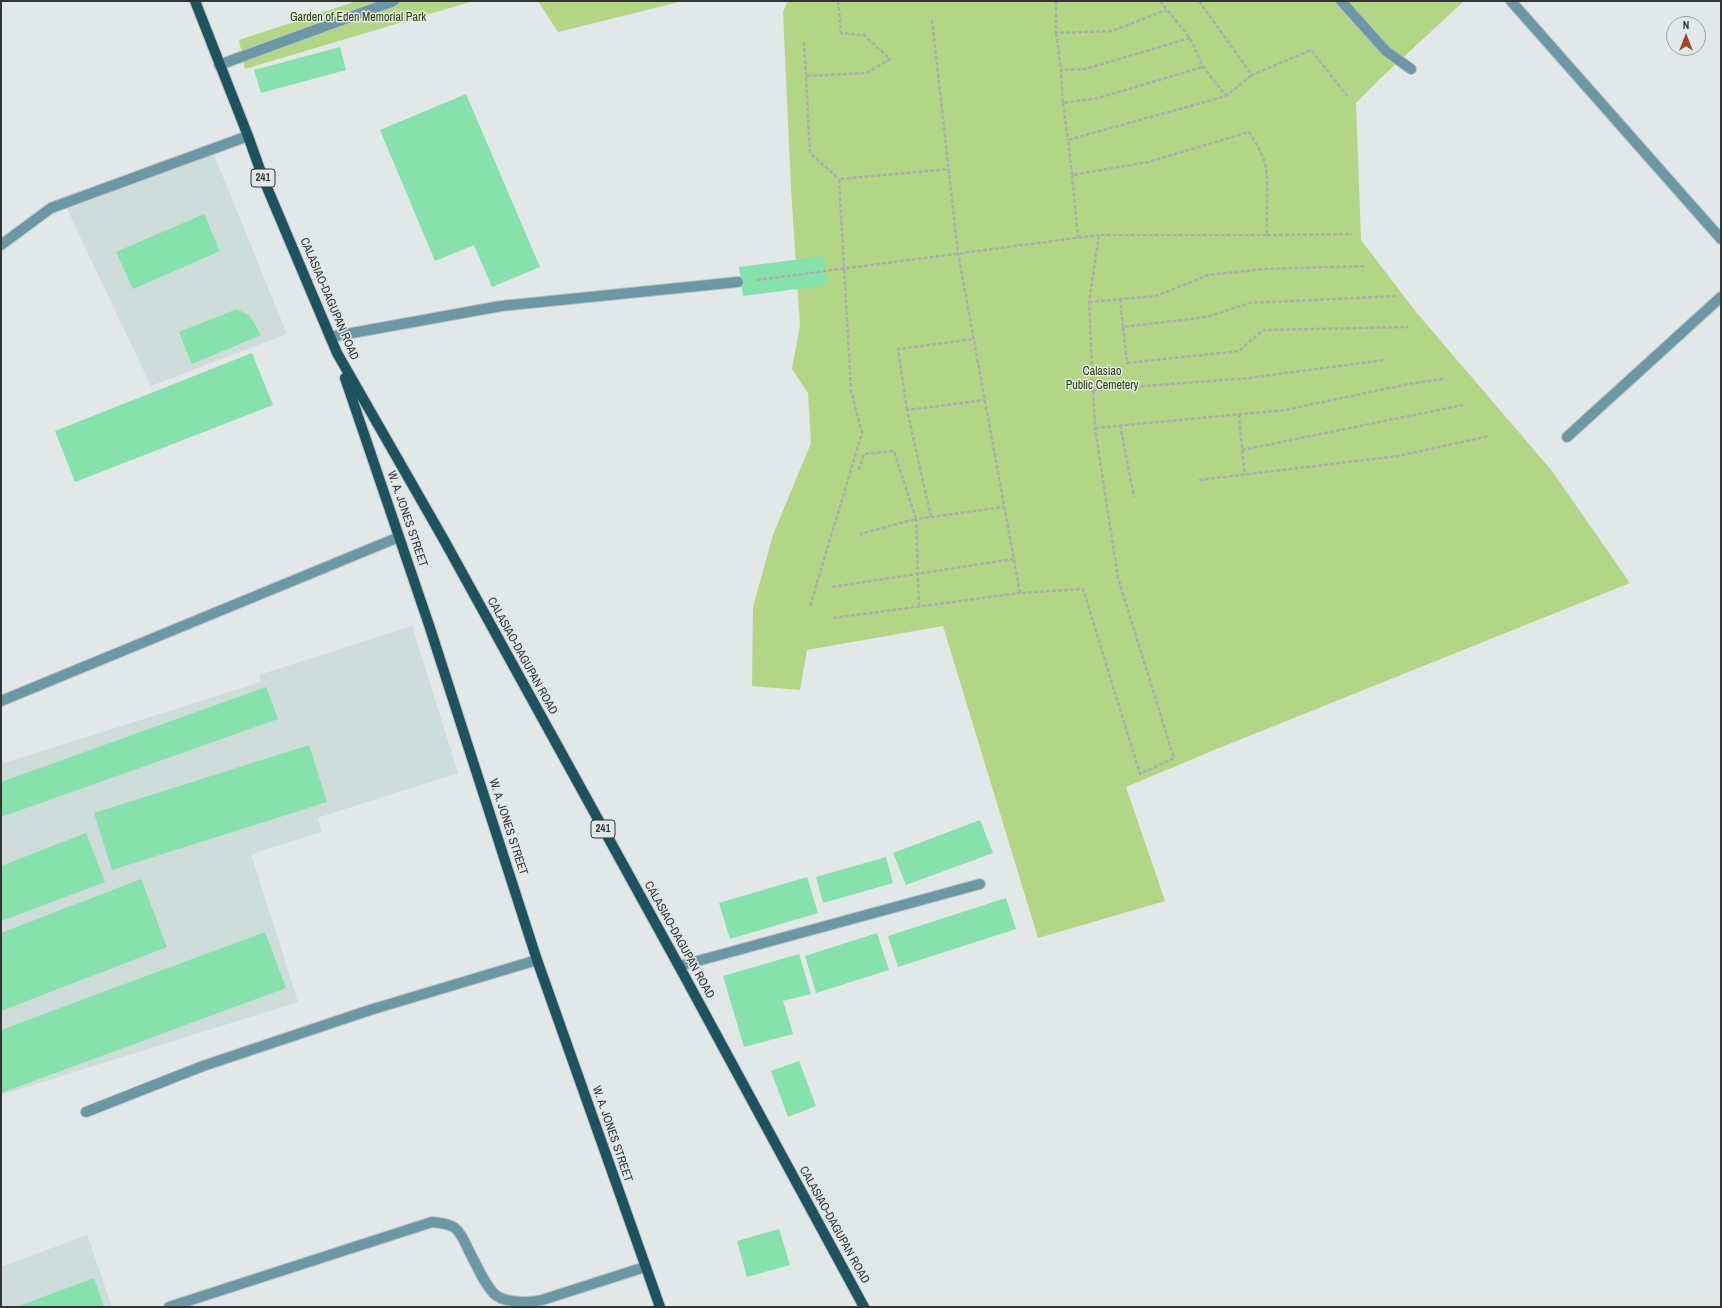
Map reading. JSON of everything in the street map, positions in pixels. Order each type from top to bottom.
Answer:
[{"type":"main road","name":"CALASIAO-DAGUPAN ROAD","points":[[195,1],[263,178],[337,353],[444,540],[864,1307]]},
{"type":"main road","name":"W. A. JONES STREET","points":[[337,353],[399,537],[537,960],[644,1267],[660,1307]]},
{"type":"street","points":[[219,65],[394,1]]},
{"type":"street","points":[[1341,1],[1386,51],[1411,69]]},
{"type":"street","points":[[1511,1],[1721,239]]},
{"type":"street","points":[[1,245],[51,208],[248,136]]},
{"type":"street","points":[[330,337],[501,306],[738,282]]},
{"type":"street","points":[[1567,437],[1721,298]]},
{"type":"street","points":[[1,701],[399,537]]},
{"type":"street","points":[[678,966],[980,884]]},
{"type":"street","points":[[86,1112],[203,1066],[370,1010],[537,960]]},
{"type":"street","points":[[169,1307],[432,1222],[444,1223],[455,1228],[465,1242],[486,1282],[497,1296],[512,1300],[530,1303],[542,1300],[644,1267]]},
{"type":"path","points":[[806,76],[866,73],[890,59],[864,34],[841,33],[838,1]]},
{"type":"path","points":[[1056,1],[1056,33],[1061,70],[1062,103],[1068,140],[1078,238]]},
{"type":"path","points":[[1160,1],[1190,38],[1203,67],[1226,96]]},
{"type":"path","points":[[1200,1],[1252,75]]},
{"type":"path","points":[[1056,33],[1112,31],[1166,10]]},
{"type":"path","points":[[932,20],[958,253],[1020,593]]},
{"type":"path","points":[[1061,70],[1085,69],[1190,38]]},
{"type":"path","points":[[804,42],[810,153],[839,179],[851,390],[862,432],[810,606]]},
{"type":"path","points":[[1068,140],[1226,96],[1252,75],[1311,50],[1348,97]]},
{"type":"path","points":[[1062,103],[1098,98],[1203,67]]},
{"type":"path","points":[[1072,175],[1148,162],[1249,132],[1263,158],[1268,189],[1266,217],[1267,235]]},
{"type":"path","points":[[839,179],[949,169]]},
{"type":"path","points":[[738,282],[1099,235],[1352,234]]},
{"type":"path","points":[[834,618],[1020,593],[1083,589],[1140,774],[1174,758],[1118,578],[1095,428],[1088,302],[1099,235]]},
{"type":"path","points":[[1088,302],[1156,296],[1208,275],[1264,269],[1366,266]]},
{"type":"path","points":[[1123,327],[1207,317],[1250,303],[1397,296]]},
{"type":"path","points":[[1120,299],[1127,363],[1239,351],[1263,330],[1408,326]]},
{"type":"path","points":[[931,516],[907,410],[898,349],[974,339]]},
{"type":"path","points":[[1093,390],[1249,378],[1384,360]]},
{"type":"path","points":[[1095,428],[1286,410],[1408,384],[1444,379]]},
{"type":"path","points":[[907,410],[985,400]]},
{"type":"path","points":[[1242,450],[1463,405]]},
{"type":"path","points":[[1239,414],[1245,475]]},
{"type":"path","points":[[1120,425],[1134,498]]},
{"type":"path","points":[[1199,480],[1398,456],[1489,436]]},
{"type":"path","points":[[859,470],[864,454],[894,451],[916,519],[919,606]]},
{"type":"path","points":[[860,534],[931,516],[1004,507]]},
{"type":"path","points":[[832,587],[1013,559]]},
{"type":"shaded area","points":[[214,155],[287,334],[151,386],[67,209]]},
{"type":"shaded area","points":[[412,626],[458,773],[317,818],[322,832],[251,854],[298,1002],[1,1095],[1,764],[261,682],[259,675]]},
{"type":"shaded area","points":[[87,1235],[112,1307],[1,1307],[1,1267]]},
{"type":"green space","name":"Garden of Eden Memorial Park","points":[[357,1],[473,1],[245,69],[239,40]]},
{"type":"green space","points":[[538,1],[683,1],[558,32]]},
{"type":"green space","name":"Calasiao Public Cemetery","points":[[788,1],[1464,1],[1356,103],[1361,240],[1416,312],[1552,471],[1630,583],[1219,748],[1126,787],[1165,901],[1038,938],[943,626],[807,650],[800,690],[752,686],[753,607],[773,535],[811,443],[808,393],[792,369],[800,326],[791,188],[783,12]]},
{"type":"building","points":[[340,47],[346,70],[261,93],[254,70]]},
{"type":"building","points":[[466,94],[540,267],[492,287],[474,245],[435,261],[380,130]]},
{"type":"building","points":[[204,214],[220,251],[133,289],[116,252]]},
{"type":"building","points":[[824,256],[828,285],[743,296],[739,267]]},
{"type":"building","points":[[237,309],[250,316],[261,335],[192,364],[179,332]]},
{"type":"building","points":[[252,353],[273,405],[75,482],[55,431]]},
{"type":"building","points":[[266,687],[278,719],[1,817],[1,782]]},
{"type":"building","points":[[309,745],[327,802],[112,870],[94,813]]},
{"type":"building","points":[[980,820],[993,853],[906,885],[893,853]]},
{"type":"building","points":[[86,833],[105,882],[1,921],[1,866]]},
{"type":"building","points":[[886,857],[893,883],[823,903],[816,877]]},
{"type":"building","points":[[807,877],[818,913],[730,939],[719,903]]},
{"type":"building","points":[[141,879],[167,947],[1,1011],[1,933]]},
{"type":"building","points":[[1006,898],[1016,929],[898,967],[888,936]]},
{"type":"building","points":[[265,932],[286,988],[1,1093],[1,1030]]},
{"type":"building","points":[[877,933],[889,970],[816,993],[805,956]]},
{"type":"building","points":[[799,954],[811,994],[783,1001],[793,1034],[744,1047],[723,976]]},
{"type":"building","points":[[799,1061],[816,1106],[788,1117],[771,1071]]},
{"type":"building","points":[[779,1229],[790,1265],[747,1277],[737,1241]]},
{"type":"building","points":[[94,1278],[104,1307],[16,1307]]}]
